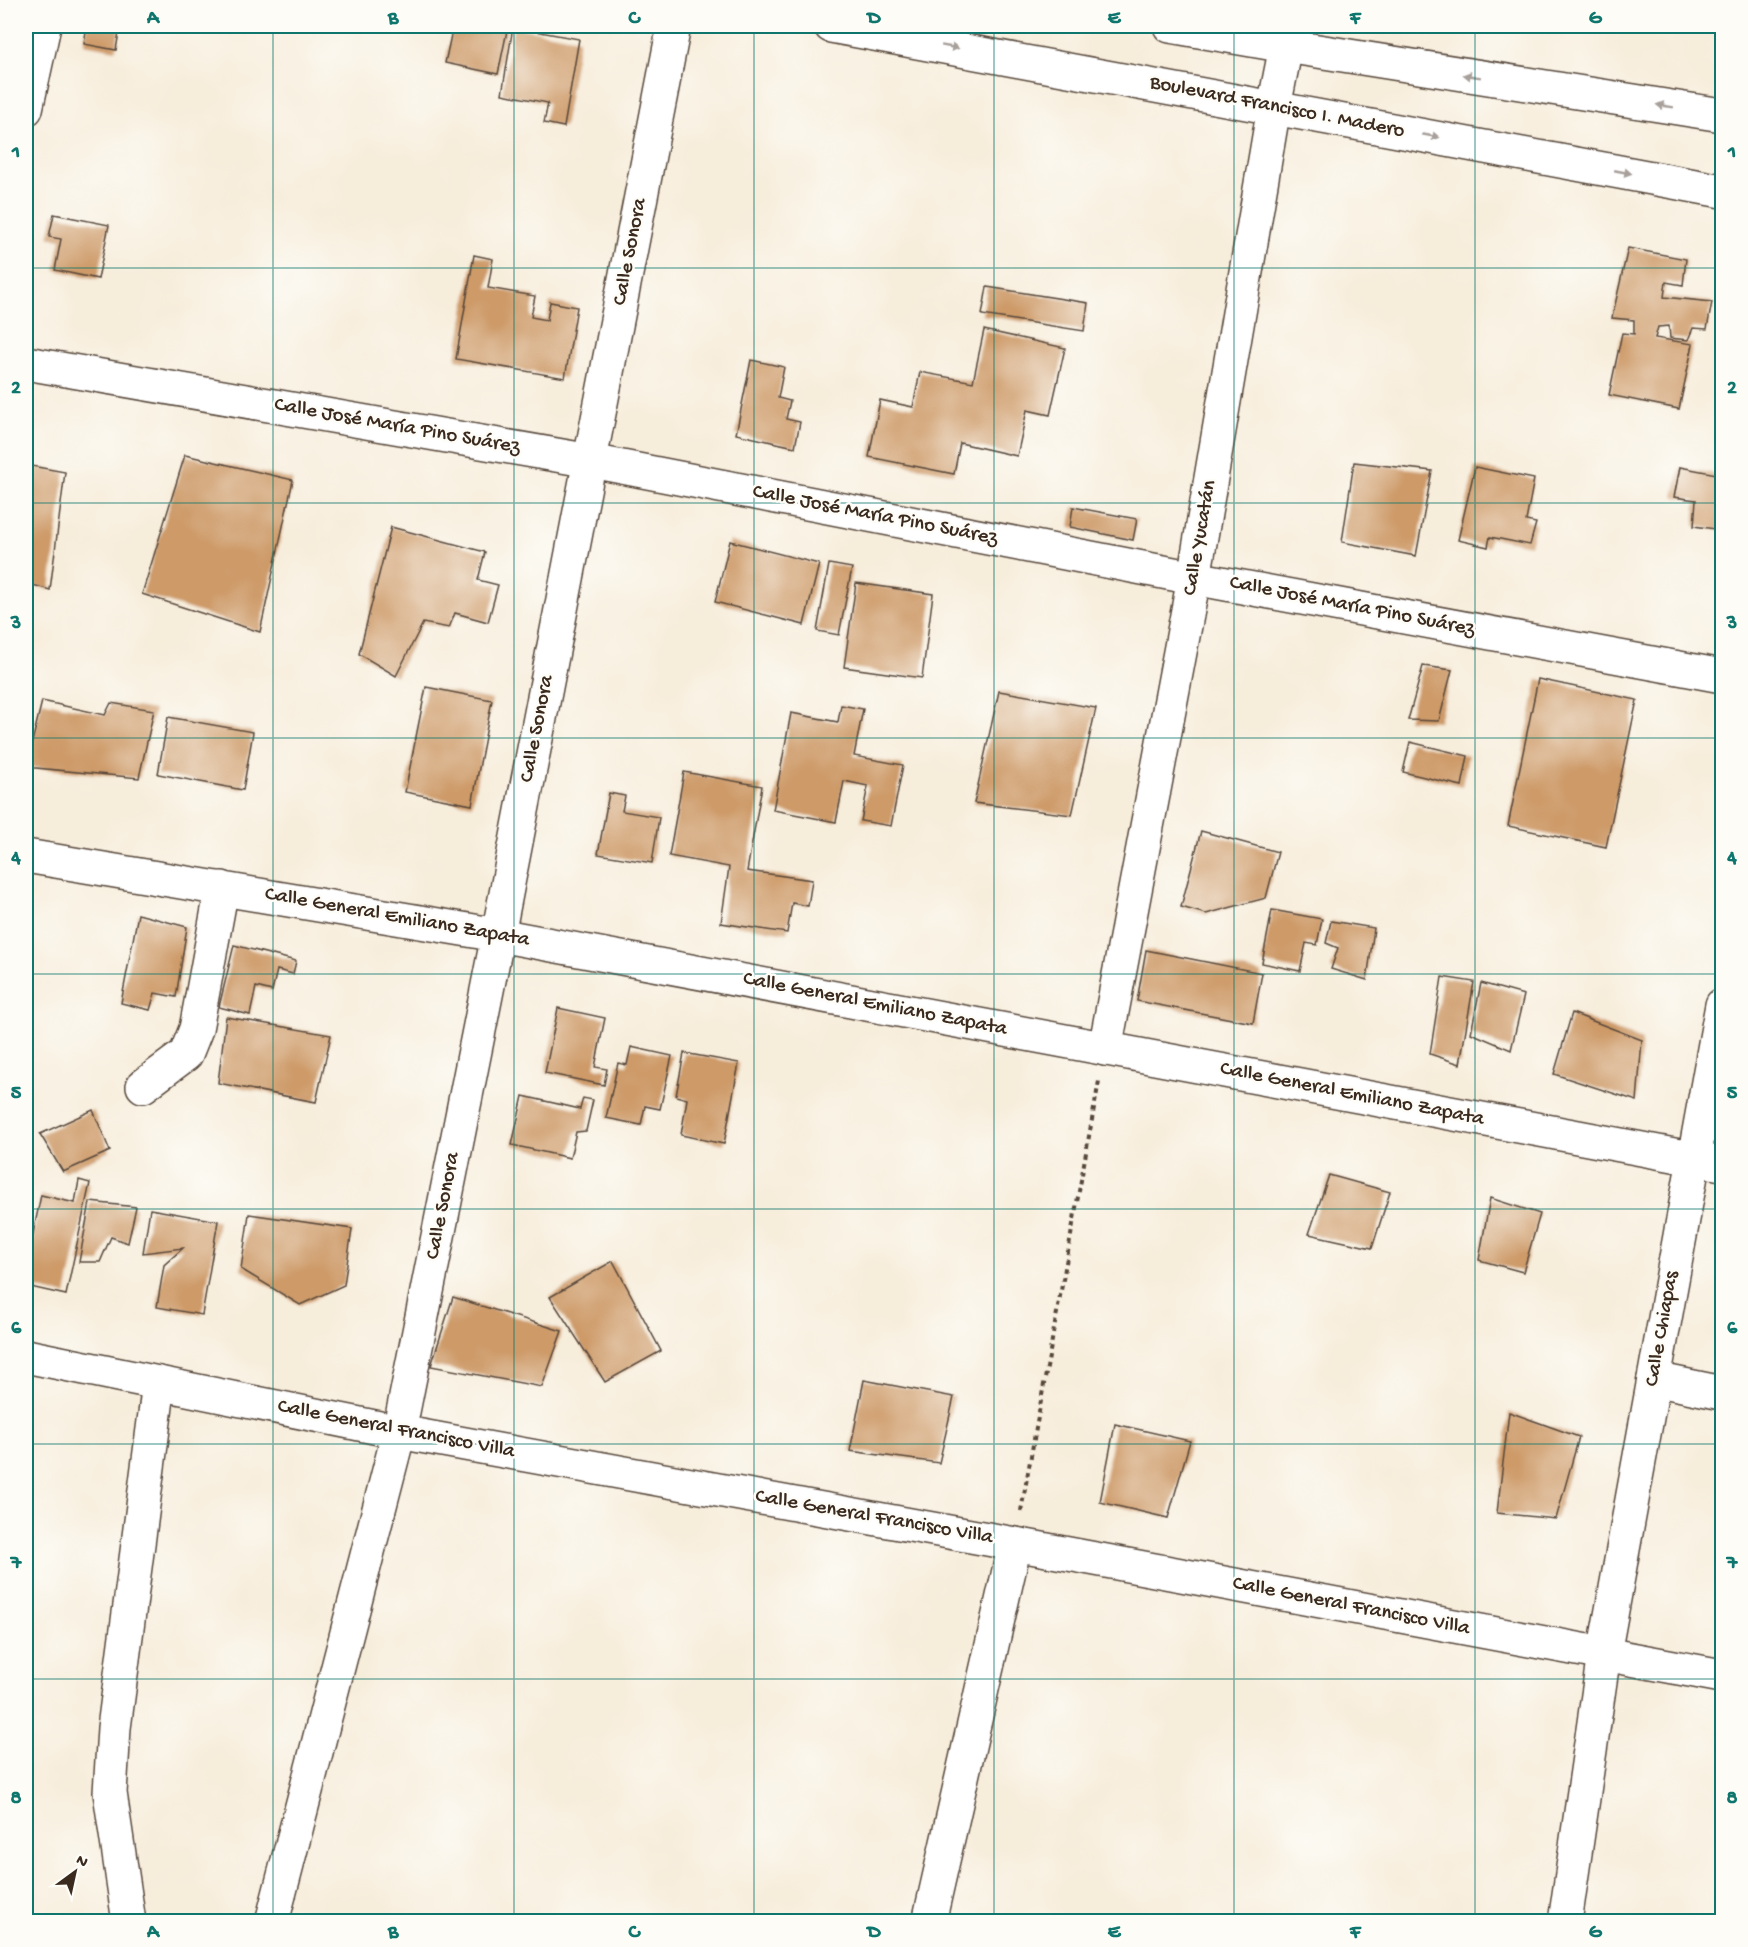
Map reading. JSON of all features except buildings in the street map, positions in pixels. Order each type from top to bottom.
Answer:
[{"type":"street","points":[[26,109],[44,26]]},
{"type":"street","name":"Calle Sonora","points":[[272,1922],[399,1432],[591,461],[674,26]]},
{"type":"street","name":"Boulevard Francisco I. Madero","points":[[831,26],[1722,191]]},
{"type":"street","points":[[1170,26],[1288,36],[1722,115]]},
{"type":"street","name":"Calle Yucatán","points":[[1105,1048],[1194,578],[1288,36]]},
{"type":"street","name":"Calle José María Pino Suárez","points":[[26,363],[591,461],[1194,578],[1722,676]]},
{"type":"street","name":"Calle General Emiliano Zapata","points":[[26,856],[498,934],[1708,1162]]},
{"type":"street","points":[[143,1086],[186,1054],[196,1029],[222,888]]},
{"type":"street","name":"Calle Chiapas","points":[[1565,1922],[1604,1654],[1654,1379],[1708,1162],[1722,1005]]},
{"type":"street","name":"Calle General Francisco Villa","points":[[26,1356],[399,1432],[1722,1676]]},
{"type":"street","points":[[1654,1379],[1722,1393]]},
{"type":"street","points":[[129,1922],[110,1793],[114,1728],[159,1383]]},
{"type":"street","points":[[929,1922],[1015,1544]]},
{"type":"path","points":[[1015,1544],[1105,1048]]}]
